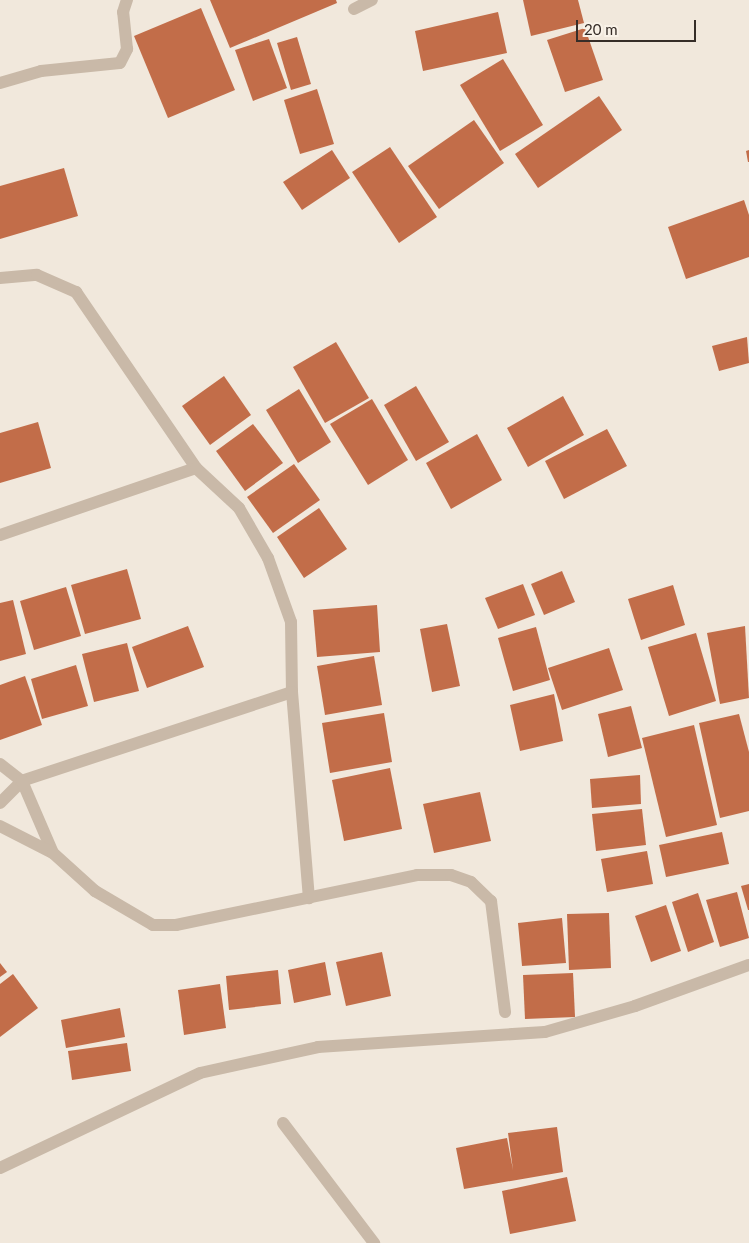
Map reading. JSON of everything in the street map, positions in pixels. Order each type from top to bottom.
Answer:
[{"type":"street","points":[[0,83],[41,72],[120,63],[127,49],[123,12],[127,0]]},
{"type":"street","points":[[354,8],[372,0]]},
{"type":"street","points":[[0,278],[37,275],[76,292],[196,468],[239,508],[268,558],[291,622],[292,692],[309,898]]},
{"type":"street","points":[[0,535],[196,468]]},
{"type":"street","points":[[0,803],[22,781],[292,692]]},
{"type":"street","points":[[0,764],[22,781],[53,853]]},
{"type":"street","points":[[0,826],[53,853],[95,891],[153,925],[176,925],[417,875],[451,875],[471,882],[491,901],[505,1012]]},
{"type":"street","points":[[0,1168],[200,1073],[318,1047],[545,1032],[635,1006],[749,965]]},
{"type":"street","points":[[283,1123],[374,1243]]},
{"type":"building","points":[[210,0],[336,0],[337,3],[230,48]]},
{"type":"building","points":[[523,0],[578,0],[584,23],[531,36]]},
{"type":"building","points":[[201,8],[235,90],[168,118],[134,36]]},
{"type":"building","points":[[498,12],[507,53],[423,71],[415,31]]},
{"type":"building","points":[[585,28],[603,80],[565,92],[547,40]]},
{"type":"building","points":[[297,37],[311,84],[291,90],[277,43]]},
{"type":"building","points":[[269,39],[287,88],[253,101],[235,50]]},
{"type":"building","points":[[503,59],[543,125],[500,151],[460,85]]},
{"type":"building","points":[[317,89],[334,144],[300,154],[284,100]]},
{"type":"building","points":[[599,96],[622,130],[538,188],[515,154]]},
{"type":"building","points":[[474,120],[504,163],[439,209],[408,166]]},
{"type":"building","points":[[390,147],[437,217],[399,243],[352,172]]},
{"type":"building","points":[[332,150],[350,178],[302,210],[283,182]]},
{"type":"building","points":[[749,150],[749,162],[748,162],[746,151]]},
{"type":"building","points":[[64,168],[78,216],[0,239],[0,186]]},
{"type":"building","points":[[744,200],[749,215],[749,257],[686,279],[668,227]]},
{"type":"building","points":[[747,337],[749,363],[719,371],[712,346]]},
{"type":"building","points":[[336,342],[369,398],[325,423],[293,367]]},
{"type":"building","points":[[224,376],[251,415],[210,445],[182,406]]},
{"type":"building","points":[[416,386],[449,442],[416,461],[384,405]]},
{"type":"building","points":[[299,389],[331,442],[298,463],[266,410]]},
{"type":"building","points":[[563,396],[584,435],[528,467],[507,428]]},
{"type":"building","points":[[372,399],[408,460],[368,485],[330,424]]},
{"type":"building","points":[[38,422],[51,468],[0,483],[0,433]]},
{"type":"building","points":[[253,424],[283,463],[245,491],[216,451]]},
{"type":"building","points":[[607,429],[627,466],[564,499],[545,461]]},
{"type":"building","points":[[477,434],[502,480],[451,509],[426,463]]},
{"type":"building","points":[[294,464],[320,500],[273,533],[247,497]]},
{"type":"building","points":[[319,508],[347,549],[304,578],[277,537]]},
{"type":"building","points":[[127,569],[141,619],[85,634],[71,585]]},
{"type":"building","points":[[562,571],[575,602],[544,615],[531,584]]},
{"type":"building","points":[[523,584],[535,615],[498,629],[485,598]]},
{"type":"building","points":[[673,585],[685,625],[641,640],[628,599]]},
{"type":"building","points":[[66,587],[81,636],[34,650],[20,601]]},
{"type":"building","points":[[13,600],[26,654],[0,661],[0,603]]},
{"type":"building","points":[[377,605],[380,652],[317,657],[313,610]]},
{"type":"building","points":[[447,624],[460,686],[432,692],[420,629]]},
{"type":"building","points":[[188,626],[204,667],[147,688],[132,647]]},
{"type":"building","points":[[745,626],[749,698],[720,704],[707,633]]},
{"type":"building","points":[[536,627],[550,680],[513,691],[498,638]]},
{"type":"building","points":[[696,633],[716,701],[669,716],[648,647]]},
{"type":"building","points":[[127,643],[139,691],[94,702],[82,654]]},
{"type":"building","points":[[609,648],[623,690],[562,710],[548,668]]},
{"type":"building","points":[[374,656],[382,705],[325,715],[317,666]]},
{"type":"building","points":[[76,665],[88,706],[42,719],[31,679]]},
{"type":"building","points":[[25,676],[42,725],[0,740],[0,685]]},
{"type":"building","points":[[554,694],[563,741],[520,751],[510,705]]},
{"type":"building","points":[[631,706],[642,748],[608,757],[598,714]]},
{"type":"building","points":[[384,713],[392,762],[330,773],[322,723]]},
{"type":"building","points":[[739,714],[749,752],[749,811],[720,818],[699,723]]},
{"type":"building","points":[[694,725],[717,825],[666,837],[642,738]]},
{"type":"building","points":[[390,768],[402,829],[344,841],[332,780]]},
{"type":"building","points":[[640,775],[641,804],[592,808],[590,779]]},
{"type":"building","points":[[480,792],[491,841],[434,853],[423,804]]},
{"type":"building","points":[[642,809],[646,845],[596,851],[592,814]]},
{"type":"building","points":[[722,832],[729,864],[666,877],[659,845]]},
{"type":"building","points":[[647,851],[653,884],[607,892],[601,859]]},
{"type":"building","points":[[749,884],[749,910],[748,910],[741,886]]},
{"type":"building","points":[[737,892],[749,938],[720,947],[706,900]]},
{"type":"building","points":[[698,893],[714,942],[688,952],[672,902]]},
{"type":"building","points":[[666,905],[681,951],[651,962],[635,916]]},
{"type":"building","points":[[609,913],[611,968],[569,970],[567,914]]},
{"type":"building","points":[[562,918],[566,963],[522,966],[518,923]]},
{"type":"building","points":[[382,952],[391,996],[346,1006],[336,962]]},
{"type":"building","points":[[325,962],[331,995],[294,1003],[288,970]]},
{"type":"building","points":[[0,963],[7,972],[0,977]]},
{"type":"building","points":[[278,970],[281,1004],[229,1010],[226,976]]},
{"type":"building","points":[[573,973],[575,1017],[525,1019],[523,975]]},
{"type":"building","points":[[13,974],[38,1008],[0,1037],[0,984]]},
{"type":"building","points":[[220,984],[226,1028],[184,1035],[178,990]]},
{"type":"building","points":[[120,1008],[125,1037],[66,1048],[61,1020]]},
{"type":"building","points":[[127,1043],[131,1071],[72,1080],[68,1051]]},
{"type":"building","points":[[557,1127],[563,1172],[464,1189],[456,1148],[507,1138],[513,1170],[508,1133]]},
{"type":"building","points":[[567,1177],[576,1221],[510,1234],[502,1191]]}]
